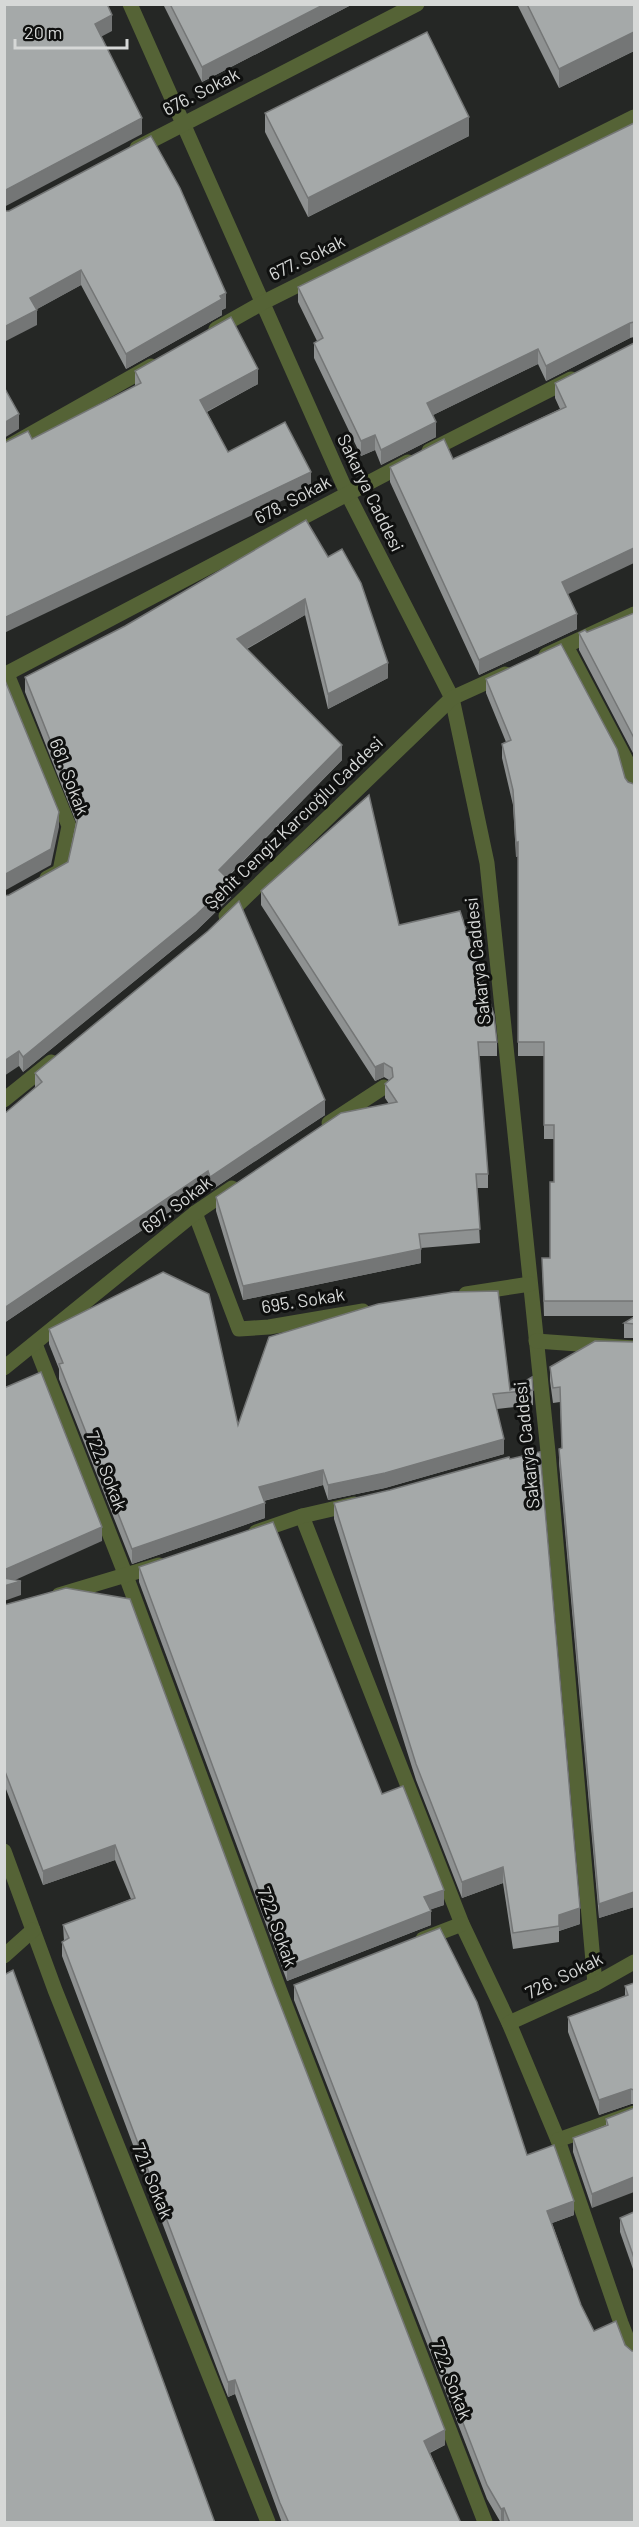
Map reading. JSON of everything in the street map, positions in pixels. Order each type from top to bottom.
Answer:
[{"type":"street","name":"Sakarya Caddesi","points":[[130,4],[347,493],[452,698],[488,863],[536,1341],[542,1454],[596,1984]]},
{"type":"street","name":"676. Sokak","points":[[120,157],[417,4]]},
{"type":"street","name":"677. Sokak","points":[[200,338],[262,303],[634,117]]},
{"type":"street","points":[[4,449],[169,355]]},
{"type":"street","name":"678. Sokak","points":[[6,674],[347,493],[581,374]]},
{"type":"street","points":[[534,660],[634,614]]},
{"type":"street","points":[[566,646],[626,760],[634,789]]},
{"type":"street","name":"Şehit Cengiz Karcıoğlu Caddesi","points":[[211,930],[452,698],[514,670]]},
{"type":"street","name":"681. Sokak","points":[[6,674],[69,826],[60,871],[32,887]]},
{"type":"street","points":[[4,1100],[58,1056]]},
{"type":"street","points":[[314,1133],[384,1087]]},
{"type":"street","name":"697. Sokak","points":[[4,1368],[195,1213],[245,1180]]},
{"type":"street","name":"695. Sokak","points":[[195,1213],[239,1329],[269,1327],[382,1308]]},
{"type":"street","points":[[450,1297],[530,1284]]},
{"type":"street","points":[[536,1341],[634,1348]]},
{"type":"street","name":"722. Sokak","points":[[35,1344],[286,1992],[485,2523]]},
{"type":"street","points":[[247,1535],[302,1516],[366,1502]]},
{"type":"street","points":[[302,1516],[462,1924],[509,2023],[558,2140],[628,2319],[634,2356]]},
{"type":"street","points":[[44,1599],[170,1561]]},
{"type":"street","name":"721. Sokak","points":[[4,1851],[33,1930],[268,2523]]},
{"type":"street","points":[[409,1945],[462,1924]]},
{"type":"street","points":[[4,1956],[33,1930]]},
{"type":"street","name":"726. Sokak","points":[[509,2023],[596,1984],[634,1962]]},
{"type":"street","points":[[558,2140],[634,2113]]},
{"type":"building","points":[[4,4],[107,4],[112,15],[95,24],[142,118],[4,191]]},
{"type":"building","points":[[170,4],[325,4],[202,67]]},
{"type":"building","points":[[527,4],[634,4],[634,32],[559,69]]},
{"type":"building","points":[[427,32],[469,117],[308,198],[265,113]]},
{"type":"building","points":[[634,123],[634,322],[546,366],[538,349],[427,403],[436,422],[381,450],[375,435],[361,441],[314,343],[323,338],[298,287]]},
{"type":"building","points":[[151,136],[180,188],[226,293],[220,296],[222,299],[126,354],[81,270],[30,298],[37,310],[4,327],[4,211],[9,211]]},
{"type":"building","points":[[231,317],[258,369],[200,400],[228,452],[285,422],[311,472],[4,618],[4,443],[28,431],[32,439],[141,383],[135,371]]},
{"type":"building","points":[[634,343],[634,548],[562,582],[577,614],[479,660],[390,467],[444,439],[453,459],[566,407],[555,383]]},
{"type":"building","points":[[4,387],[19,414],[4,423]]},
{"type":"building","points":[[306,520],[328,557],[342,549],[361,583],[388,663],[328,694],[305,599],[237,639],[342,745],[219,870],[231,882],[196,915],[23,1057],[19,1051],[4,1061],[4,896],[68,862],[79,813],[25,677],[125,626]]},
{"type":"building","points":[[634,613],[634,738],[579,633]]},
{"type":"building","points":[[561,644],[617,749],[625,778],[634,784],[634,1301],[544,1301],[542,1258],[550,1258],[550,1182],[554,1182],[554,1125],[544,1125],[544,1042],[518,1042],[518,842],[516,843],[513,790],[502,744],[511,740],[486,679]]},
{"type":"building","points":[[4,678],[59,812],[51,849],[4,875]]},
{"type":"building","points":[[369,795],[399,925],[460,911],[494,1015],[497,1042],[478,1042],[488,1174],[476,1174],[480,1229],[419,1234],[421,1249],[243,1286],[216,1197],[341,1113],[397,1102],[385,1084],[393,1077],[392,1068],[384,1063],[375,1067],[261,891]]},
{"type":"building","points":[[239,901],[325,1100],[210,1177],[208,1171],[4,1308],[4,1114],[42,1082],[35,1073],[208,931]]},
{"type":"building","points":[[163,1272],[209,1294],[238,1425],[269,1337],[378,1304],[453,1292],[498,1291],[510,1390],[532,1377],[533,1390],[493,1394],[504,1439],[385,1473],[328,1485],[323,1470],[259,1487],[265,1503],[132,1549],[59,1364],[63,1363],[49,1329]]},
{"type":"building","points":[[634,1317],[634,1324],[624,1323]]},
{"type":"building","points":[[595,1341],[634,1342],[634,1892],[599,1904],[559,1449],[562,1448],[560,1387],[553,1388],[550,1367]]},
{"type":"building","points":[[41,1372],[102,1527],[4,1570],[4,1388]]},
{"type":"building","points":[[540,1452],[580,1908],[559,1915],[559,1926],[513,1933],[503,1867],[462,1882],[416,1764],[334,1503],[509,1457],[510,1459]]},
{"type":"building","points":[[273,1522],[382,1794],[403,1786],[444,1890],[424,1897],[431,1911],[287,1967],[139,1567]]},
{"type":"building","points":[[4,1578],[21,1581],[4,1586]]},
{"type":"building","points":[[66,1588],[130,1599],[272,1983],[445,2430],[424,2441],[461,2523],[289,2523],[235,2380],[228,2382],[62,1942],[69,1938],[63,1925],[135,1898],[115,1845],[43,1871],[4,1769],[4,1605]]},
{"type":"building","points":[[440,1928],[477,2002],[527,2155],[554,2145],[574,2201],[547,2211],[581,2305],[594,2331],[616,2321],[625,2345],[634,2351],[634,2523],[510,2523],[504,2508],[501,2509],[487,2485],[294,1985]]},
{"type":"building","points":[[13,1970],[215,2523],[4,2523],[4,1975]]},
{"type":"building","points":[[634,1983],[634,2090],[599,2100],[568,2017],[628,1995],[625,1986]]},
{"type":"building","points":[[634,2108],[634,2177],[592,2194],[573,2138],[608,2125],[606,2119]]},
{"type":"building","points":[[634,2212],[634,2258],[620,2218]]}]
